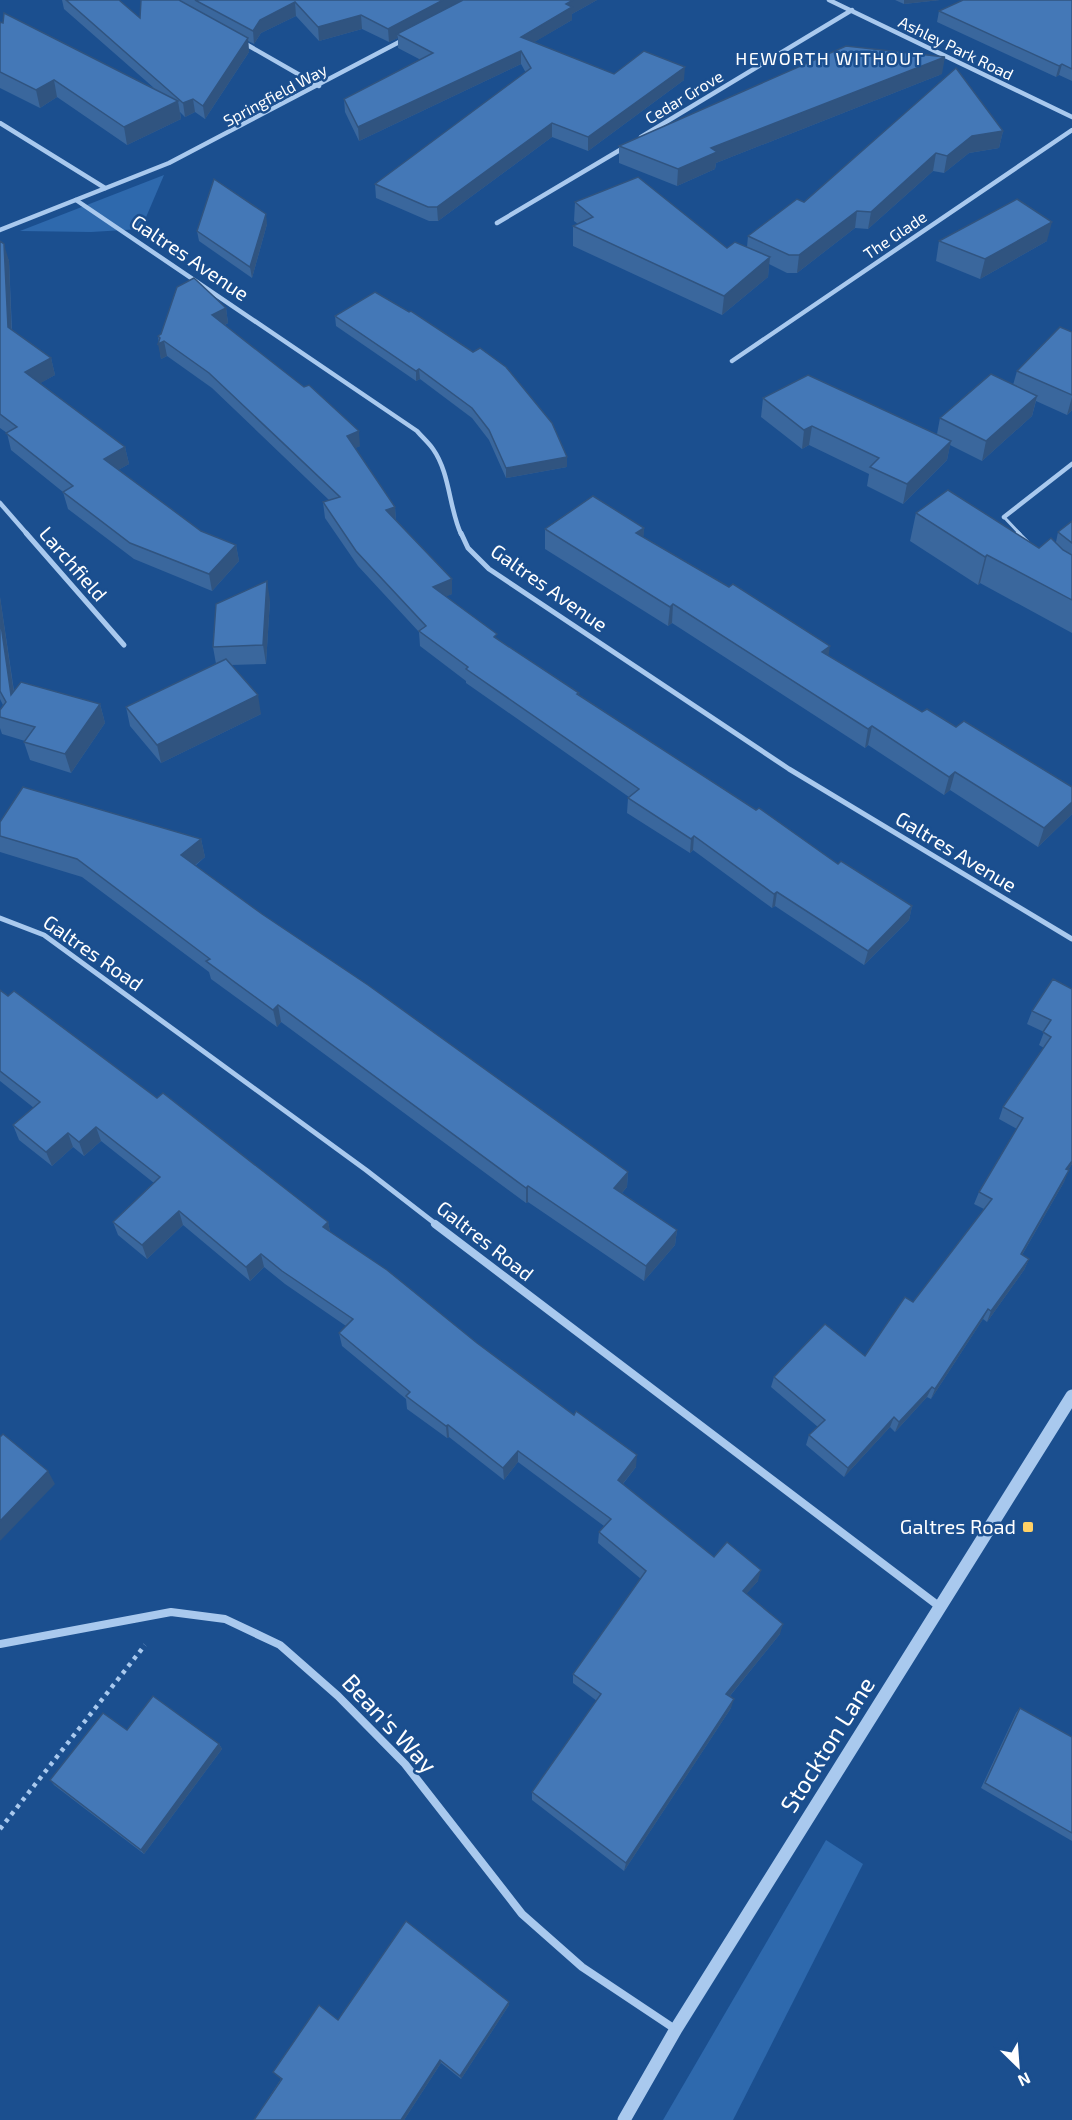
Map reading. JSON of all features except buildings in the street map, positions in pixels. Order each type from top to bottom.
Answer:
[{"type":"street","name":"Ashley Park Road","points":[[829,0],[1072,117]]},
{"type":"street","name":"Cedar Grove","points":[[639,138],[852,10]]},
{"type":"street","name":"Springfield Way","points":[[76,200],[169,163],[409,38]]},
{"type":"street","points":[[238,40],[319,86]]},
{"type":"street","points":[[0,123],[105,189]]},
{"type":"street","name":"The Glade","points":[[732,361],[1072,130]]},
{"type":"street","name":"Cedar Grove","points":[[497,223],[629,144]]},
{"type":"street","points":[[0,230],[76,200]]},
{"type":"street","name":"Galtres Avenue","points":[[76,200],[417,431],[434,450],[443,471],[456,523],[468,548],[489,569],[789,769],[1072,939]]},
{"type":"street","points":[[1004,518],[1072,464]]},
{"type":"street","name":"Larchfield","points":[[0,502],[124,645]]},
{"type":"street","name":"Galtres Road","points":[[0,918],[44,935],[366,1170],[940,1608]]},
{"type":"street","name":"Stockton Lane","points":[[624,2120],[676,2029],[1072,1396]]},
{"type":"street","name":"Bean's Way","points":[[0,1644],[171,1612],[225,1619],[280,1645],[338,1696],[405,1764],[522,1914],[582,1968],[676,2029]]},
{"type":"lane","points":[[1004,518],[1034,550]]},
{"type":"path","points":[[0,1829],[171,1612]]},
{"type":"shaded area","points":[[164,175],[141,229],[91,232],[20,231]]},
{"type":"shaded area","points":[[826,1840],[863,1864],[733,2120],[663,2120]]},
{"type":"place","name":"Galtres Road","points":[[1028,1527]]},
{"type":"district","name":"HEWORTH WITHOUT","points":[[830,59]]}]
